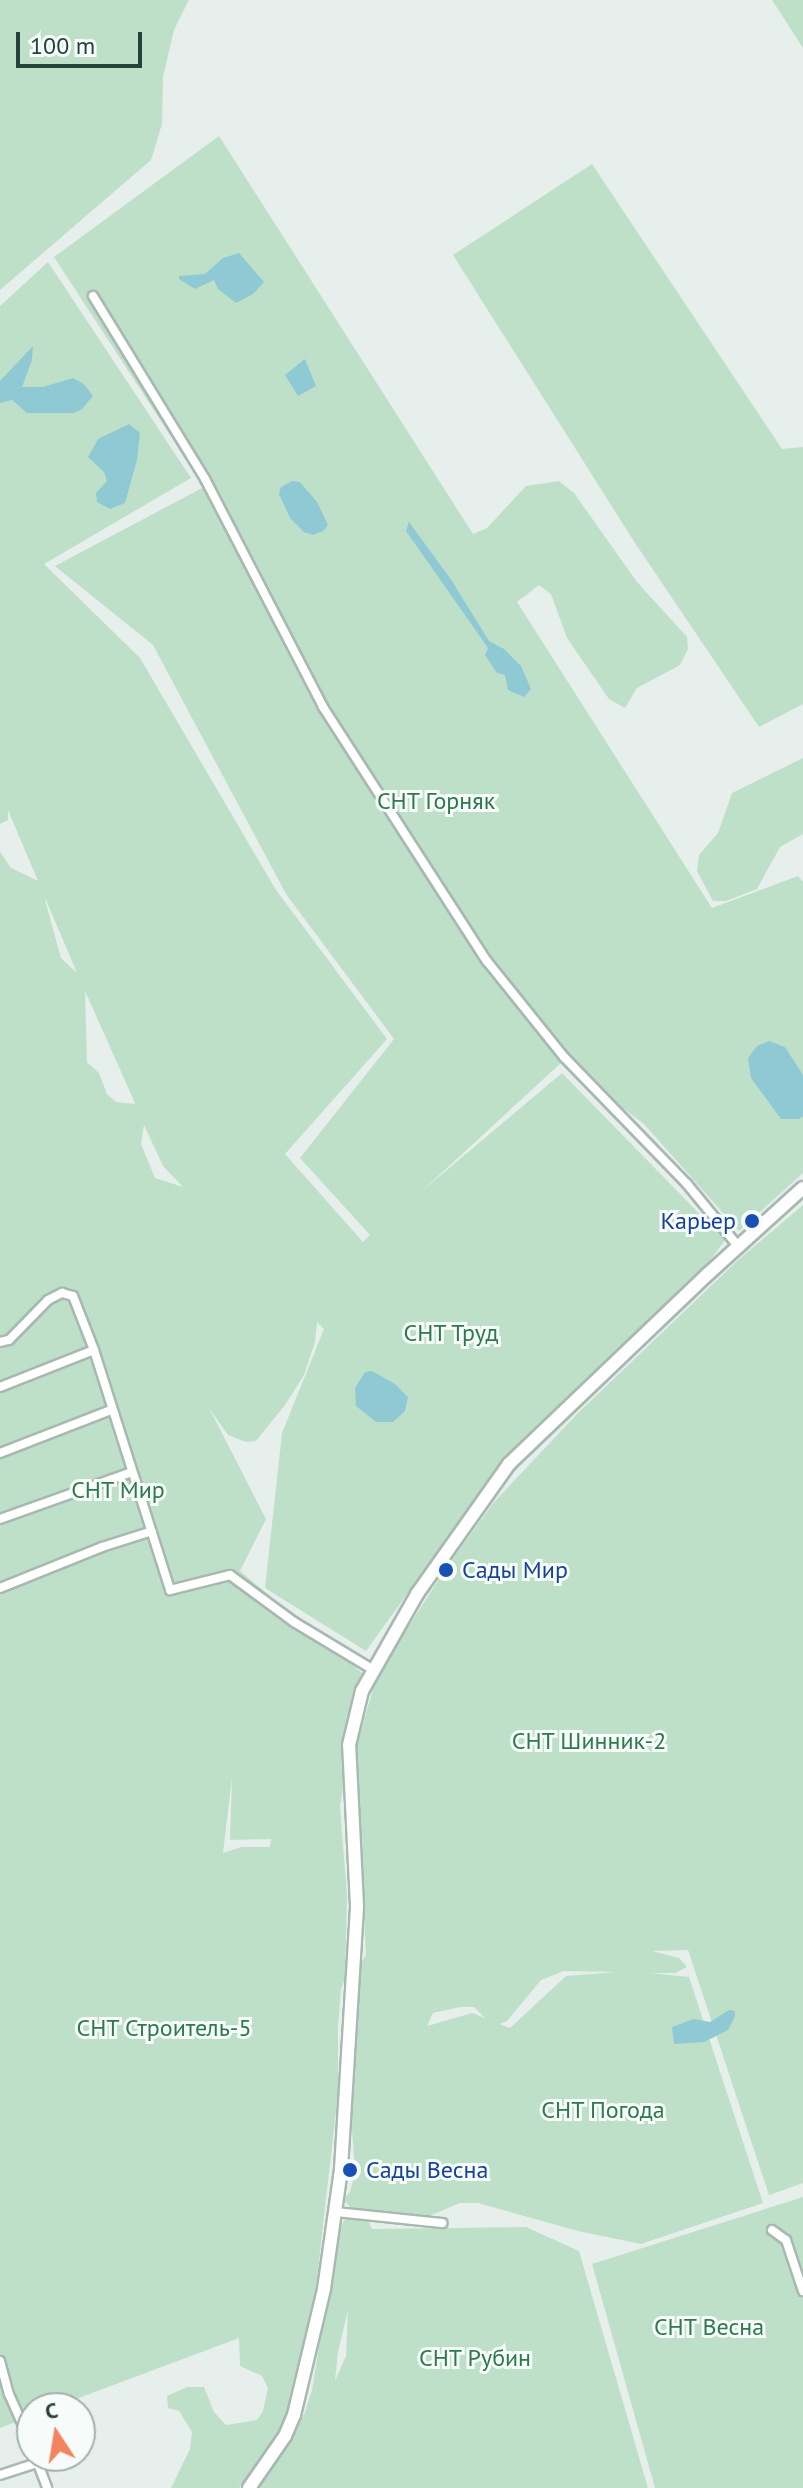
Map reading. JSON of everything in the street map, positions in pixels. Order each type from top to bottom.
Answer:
[{"type":"street","points":[[93,296],[205,479],[323,707],[487,961],[528,1017],[581,1077],[687,1184],[738,1246]]},
{"type":"street","points":[[249,2488],[285,2436],[294,2415],[324,2289],[335,2212],[341,2169],[357,1906],[349,1745],[362,1691],[372,1669],[443,1554],[509,1464],[803,1188]]},
{"type":"street","points":[[0,1342],[9,1340],[48,1300],[62,1293],[73,1296],[94,1350],[170,1590],[230,1575],[294,1622],[372,1669]]},
{"type":"street","points":[[0,1387],[94,1350]]},
{"type":"street","points":[[0,1453],[111,1410]]},
{"type":"street","points":[[0,1519],[132,1472]]},
{"type":"street","points":[[0,1588],[102,1547],[152,1531]]},
{"type":"street","points":[[335,2212],[442,2223]]},
{"type":"street","points":[[772,2230],[786,2240],[803,2291]]},
{"type":"street","points":[[0,2361],[16,2410]]},
{"type":"green space","points":[[0,0],[189,0],[174,30],[163,77],[162,124],[151,160],[0,290]]},
{"type":"green space","points":[[772,0],[803,0],[803,48]]},
{"type":"green space","points":[[219,136],[473,534],[487,528],[526,486],[559,481],[574,493],[637,582],[687,637],[688,649],[680,665],[637,688],[625,708],[609,699],[567,638],[551,594],[539,585],[517,602],[712,908],[798,876],[803,882],[803,1173],[739,1231],[644,1124],[562,1062],[422,1191],[562,1073],[725,1240],[699,1276],[495,1472],[366,1651],[265,1588],[282,1433],[324,1329],[317,1322],[315,1342],[304,1375],[256,1441],[246,1442],[228,1435],[209,1408],[266,1519],[240,1571],[362,1673],[340,1806],[347,1896],[345,1979],[341,1989],[338,2027],[338,2093],[315,2297],[289,2417],[239,2488],[171,2488],[190,2449],[192,2432],[179,2411],[168,2408],[167,2396],[187,2387],[204,2387],[214,2412],[226,2425],[257,2420],[263,2411],[268,2388],[262,2376],[240,2366],[239,2338],[95,2392],[16,2392],[16,2422],[0,2428],[0,852],[11,868],[38,881],[8,810],[8,820],[0,824],[0,306],[48,262],[191,478],[44,564],[140,658],[276,890],[387,1039],[285,1154],[363,1242],[370,1235],[300,1158],[394,1039],[286,894],[153,645],[55,566],[204,487],[54,257]],"holes":[[[46,900],[77,973],[61,958]],[[85,991],[135,1104],[116,1102],[107,1094],[99,1073],[87,1062]],[[144,1125],[163,1166],[183,1187],[155,1178],[141,1144]],[[232,1778],[230,1840],[271,1839],[270,1847],[242,1847],[223,1853]]]},
{"type":"green space","points":[[592,164],[782,449],[803,447],[803,704],[759,727],[635,543],[453,255]]},
{"type":"green space","points":[[803,758],[803,834],[780,847],[757,889],[726,901],[713,901],[697,871],[699,855],[718,833],[732,793]]},
{"type":"green space","name":"СНТ Шинник-2","points":[[803,1205],[803,2183],[769,2195],[688,1950],[652,1951],[679,1958],[687,1967],[675,1973],[650,1973],[689,1977],[763,2203],[641,2244],[578,2231],[478,2203],[460,2203],[429,2216],[351,2208],[343,2200],[350,2192],[355,2173],[351,2114],[358,1968],[366,1955],[356,1747],[377,1676],[446,1568],[495,1501],[577,1414],[737,1261]],"holes":[[[564,1971],[617,1972],[566,1976],[510,2028],[499,2024],[507,2021],[541,1980]],[[474,2007],[485,2018],[472,2013],[427,2026],[433,2013]]]},
{"type":"green space","name":"СНТ Весна","points":[[803,2197],[803,2488],[655,2488],[592,2264]]},
{"type":"green space","name":"СНТ Рубин","points":[[356,2217],[368,2220],[372,2229],[526,2227],[579,2251],[648,2488],[258,2488],[291,2442],[305,2412],[312,2390],[337,2237],[344,2220]],"holes":[[[348,2310],[346,2356],[335,2381]]]},
{"type":"water","points":[[239,253],[264,282],[253,294],[236,303],[218,289],[214,280],[195,289],[179,279],[179,276],[205,274],[223,258]]},
{"type":"water","points":[[33,346],[32,360],[22,387],[43,387],[73,378],[84,384],[93,396],[82,409],[74,413],[27,413],[12,400],[0,403],[0,381]]},
{"type":"water","points":[[305,359],[316,386],[298,396],[285,375]]},
{"type":"water","points":[[129,424],[140,433],[137,460],[125,503],[110,509],[97,502],[96,493],[107,481],[104,472],[88,457],[98,439]]},
{"type":"water","points":[[292,481],[300,482],[317,502],[328,525],[323,531],[313,535],[304,532],[290,518],[279,494],[281,487]]},
{"type":"water","points":[[409,522],[452,581],[489,641],[504,649],[521,666],[531,689],[524,697],[508,690],[505,675],[497,673],[485,655],[488,648],[406,531]]},
{"type":"water","points":[[769,1041],[785,1047],[803,1075],[803,1116],[799,1119],[781,1119],[751,1078],[748,1058],[757,1046]]},
{"type":"water","points":[[372,1371],[395,1384],[408,1397],[405,1411],[393,1422],[376,1422],[356,1406],[355,1388],[365,1372]]},
{"type":"water","points":[[729,2010],[735,2011],[735,2016],[728,2030],[704,2042],[674,2044],[672,2027],[694,2019],[710,2022]]},
{"type":"place","name":"Карьер","points":[[752,1221]]},
{"type":"place","name":"Сады Мир","points":[[446,1570]]},
{"type":"place","name":"Сады Весна","points":[[350,2170]]},
{"type":"park label","name":"СНТ Горняк","points":[[436,801]]},
{"type":"park label","name":"СНТ Труд","points":[[451,1333]]},
{"type":"park label","name":"СНТ Мир","points":[[118,1490]]},
{"type":"park label","name":"СНТ Строитель-5","points":[[164,2028]]},
{"type":"park label","name":"СНТ Погода","points":[[603,2110]]}]
